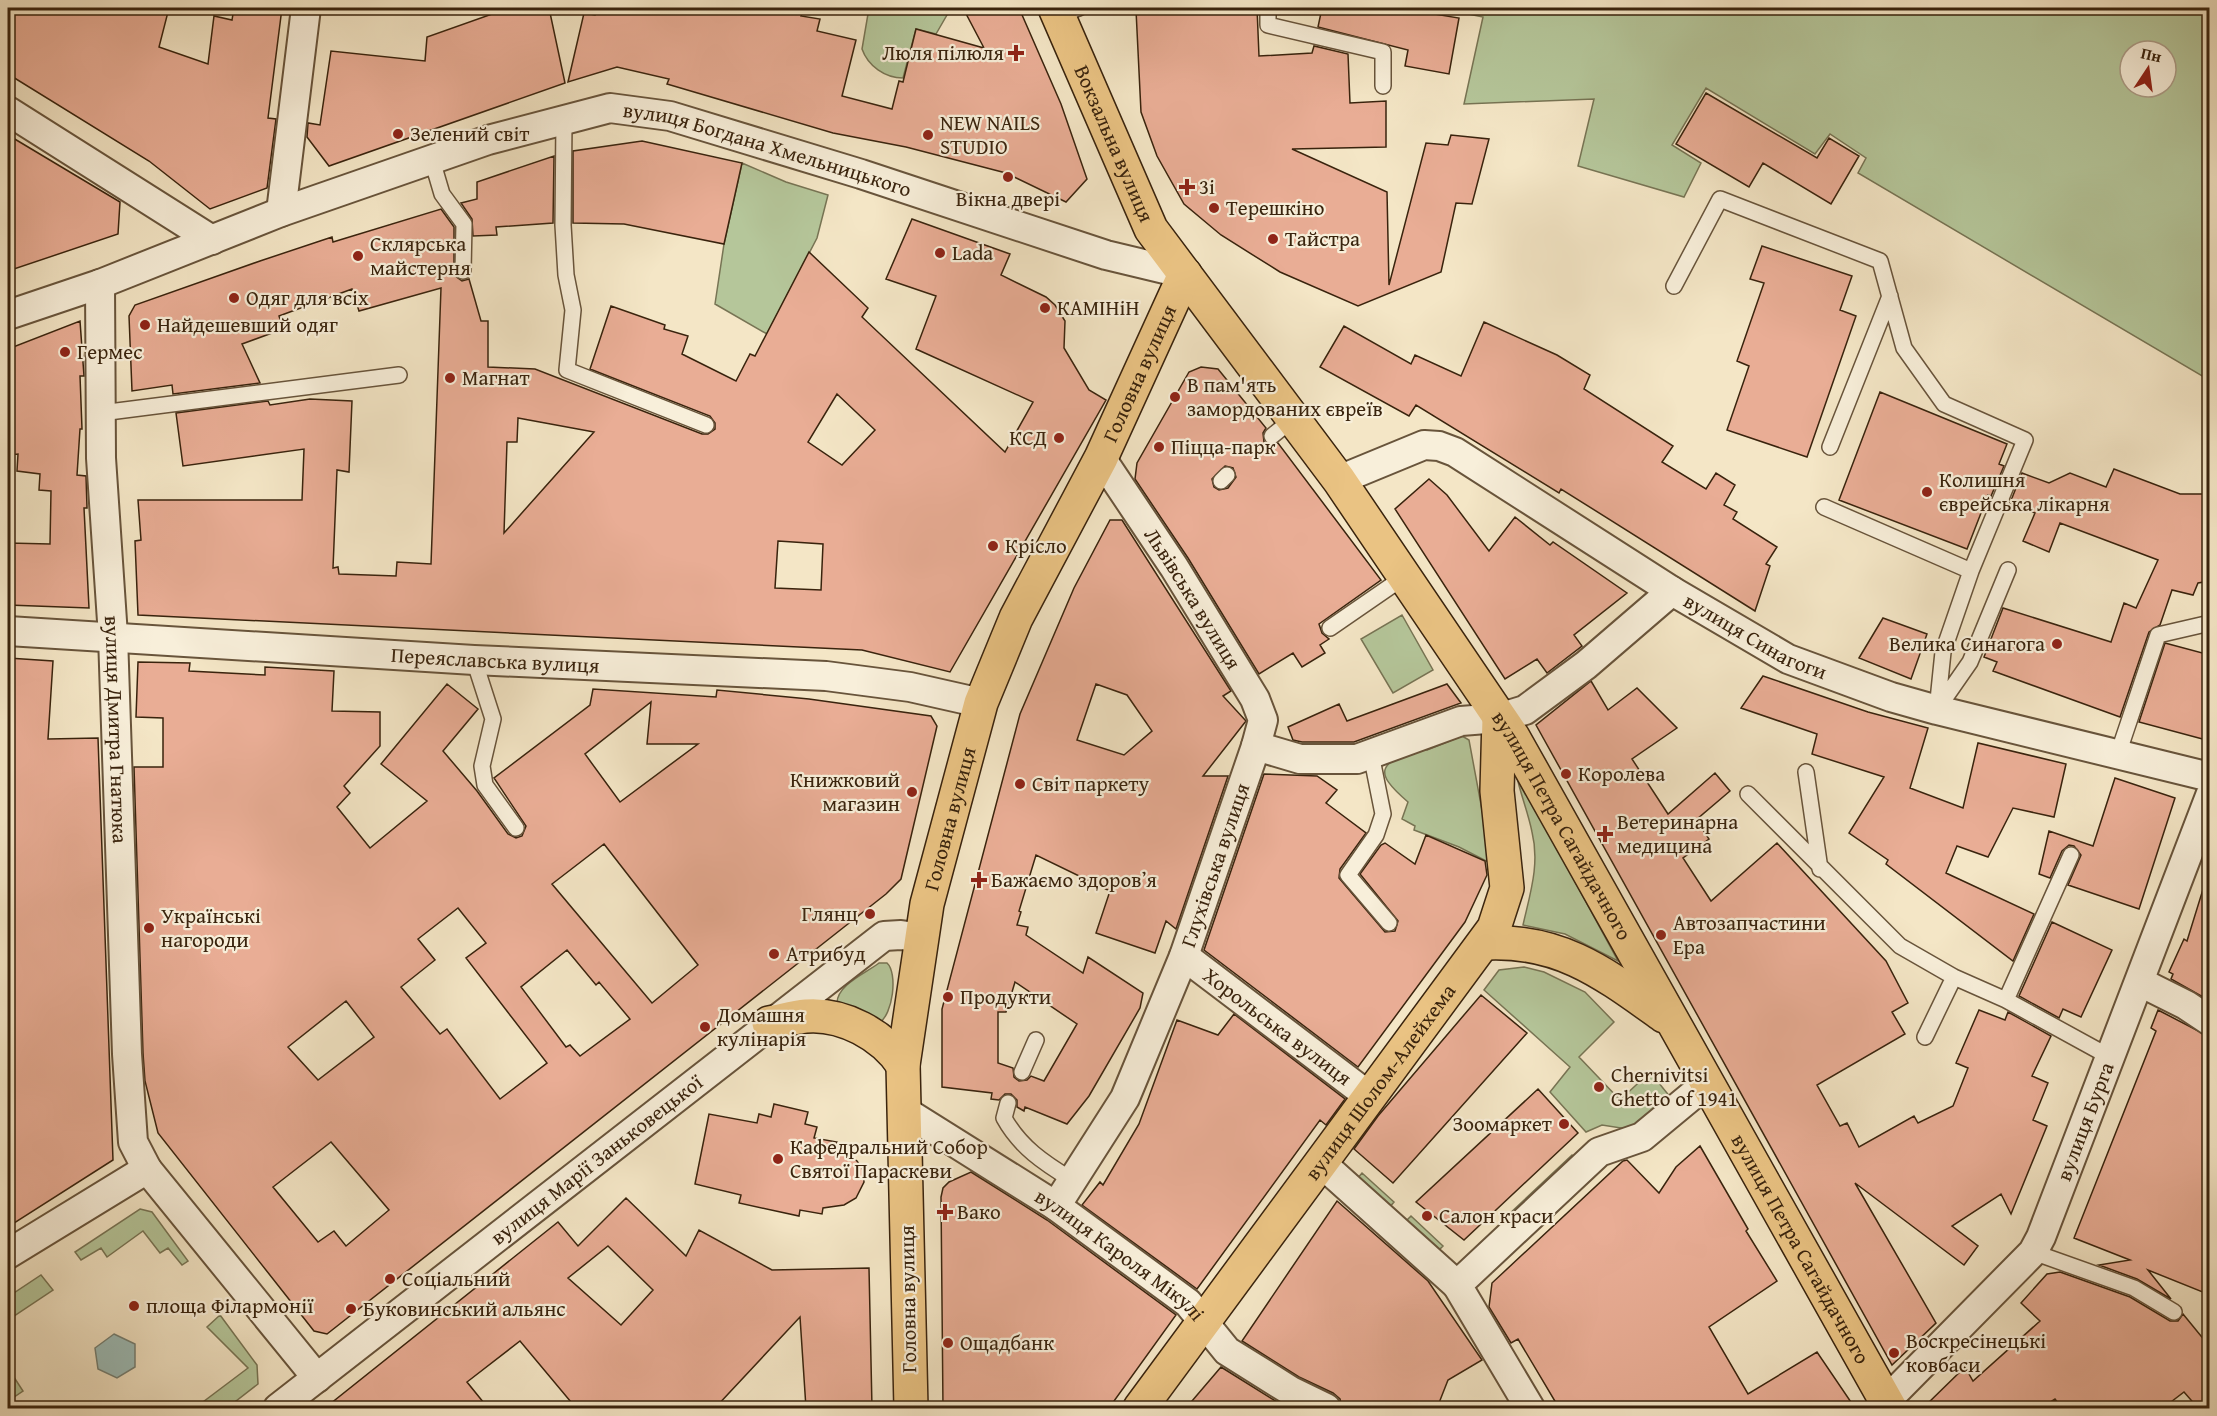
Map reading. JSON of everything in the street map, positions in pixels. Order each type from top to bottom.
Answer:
[{"type":"main road","name":"Вокзальна вулиця","points":[[1064,10],[1151,229],[1185,274]]},
{"type":"main road","name":"вулиця Петра Сагайдачного","points":[[1185,274],[1283,428],[1339,480],[1519,748],[1888,1405]]},
{"type":"main road","name":"Головна вулиця","points":[[911,1408],[903,1065],[927,904],[981,703],[1016,618],[1101,458],[1185,274]]},
{"type":"main road","name":"вулиця Шолом-Алейхема","points":[[1140,1408],[1320,1162],[1485,943],[1501,910],[1507,888],[1497,791],[1499,718]]},
{"type":"main road","points":[[1485,943],[1524,944],[1569,955],[1593,967],[1671,1021]]},
{"type":"main road","points":[[769,1023],[805,1016],[843,1022],[875,1036],[893,1051],[903,1065]]},
{"type":"street","points":[[281,212],[306,8]]},
{"type":"street","name":"вулиця Богдана Хмельницького","points":[[100,284],[281,212],[488,140],[610,108],[670,116],[861,174],[1106,255],[1185,274]]},
{"type":"street","points":[[8,111],[212,240]]},
{"type":"street","points":[[8,315],[100,284]]},
{"type":"street","name":"вулиця Дмитра Гнатюка","points":[[100,284],[101,413],[113,636],[132,1131],[133,1142],[147,1169]]},
{"type":"street","name":"вулиця Синагоги","points":[[1339,480],[1424,445],[1439,446],[1455,452],[1672,591],[1788,659],[1892,697],[1937,710],[2210,777]]},
{"type":"street","name":"Львівська вулиця","points":[[1101,458],[1174,567],[1255,699],[1263,720],[1256,746]]},
{"type":"street","points":[[1256,746],[1300,759],[1357,759],[1461,722],[1499,718],[1525,710],[1586,665],[1672,591]]},
{"type":"street","name":"Переяславська вулиця","points":[[8,631],[474,660],[826,676],[910,687],[981,703]]},
{"type":"street","name":"Глухівська вулиця","points":[[1056,1206],[1125,1098],[1184,956],[1256,746]]},
{"type":"street","name":"вулиця Бурга","points":[[1888,1405],[2033,1252],[2045,1227],[2140,982],[2210,795]]},
{"type":"street","name":"вулиця Марії Заньковецької","points":[[278,1408],[769,1023],[884,936],[901,935],[922,938]]},
{"type":"street","name":"Хорольська вулиця","points":[[1184,956],[1370,1097]]},
{"type":"street","points":[[2140,982],[2186,1005],[2210,1021]]},
{"type":"street","points":[[1456,1286],[1599,1152],[1642,1137],[1706,1084]]},
{"type":"street","name":"вулиця Кароля Мікулі","points":[[903,1110],[1056,1206],[1188,1303],[1227,1351],[1291,1391],[1326,1408]]},
{"type":"street","points":[[1320,1162],[1456,1286],[1530,1408]]},
{"type":"street","points":[[8,1254],[147,1169],[317,1378]]},
{"type":"lane","points":[[1268,8],[1268,25],[1383,51],[1383,86]]},
{"type":"lane","points":[[564,120],[563,225],[566,275],[573,310],[567,370],[706,425]]},
{"type":"lane","points":[[432,160],[442,194],[464,224],[463,271]]},
{"type":"lane","points":[[1674,285],[1720,199],[1880,261],[1904,348],[1944,404],[2025,440],[1971,571],[1943,652],[1937,710]]},
{"type":"lane","points":[[1830,447],[1890,296]]},
{"type":"lane","points":[[101,413],[399,375]]},
{"type":"lane","points":[[1824,507],[1971,571]]},
{"type":"lane","points":[[1937,710],[1970,662],[2008,570]]},
{"type":"lane","points":[[1330,628],[1404,577]]},
{"type":"lane","points":[[2118,754],[2158,635],[2210,623]]},
{"type":"lane","points":[[474,660],[494,719],[482,766],[485,785],[516,828]]},
{"type":"lane","points":[[1371,754],[1383,814],[1376,835],[1348,875],[1389,922]]},
{"type":"lane","points":[[1806,772],[1821,869]]},
{"type":"lane","points":[[1748,794],[1900,946],[1954,977],[2006,1000],[2110,1057]]},
{"type":"lane","points":[[2006,1000],[2071,855]]},
{"type":"lane","points":[[1925,1037],[1954,977]]},
{"type":"lane","points":[[1022,1072],[1036,1040]]},
{"type":"lane","points":[[1008,1103],[1004,1118],[1012,1134],[1036,1158],[1072,1180]]},
{"type":"lane","points":[[2033,1252],[2134,1288],[2174,1312]]},
{"type":"green space","points":[[869,8],[951,8],[936,34],[916,29],[903,78],[890,76],[878,70],[868,61],[862,49]]},
{"type":"green space","points":[[1439,8],[2209,8],[2209,380],[1858,173],[1866,158],[1830,134],[1815,154],[1706,88],[1672,145],[1701,163],[1684,197],[1578,166],[1594,99],[1464,104],[1483,17]]},
{"type":"green space","points":[[742,163],[786,182],[828,195],[817,238],[767,334],[715,304],[724,244]]},
{"type":"green space","points":[[1402,615],[1433,670],[1393,693],[1361,639]]},
{"type":"green space","points":[[1462,736],[1469,740],[1492,864],[1459,847],[1414,830],[1415,826],[1402,819],[1408,802],[1395,790],[1385,773],[1386,767],[1391,762],[1424,743],[1427,750]]},
{"type":"green space","points":[[1516,773],[1618,961],[1565,934],[1523,925],[1533,879],[1535,856],[1530,825]]},
{"type":"green space","points":[[879,963],[887,963],[893,984],[888,1012],[879,1023],[837,1003],[838,997],[847,985]]},
{"type":"green space","points":[[1524,967],[1544,972],[1585,992],[1614,1022],[1579,1057],[1620,1100],[1650,1072],[1671,1098],[1640,1131],[1602,1125],[1586,1132],[1550,1092],[1570,1067],[1484,990],[1499,970]]},
{"type":"green space","points":[[1572,1155],[1578,1161],[1512,1223],[1506,1217]]},
{"type":"green space","points":[[1362,1173],[1394,1202],[1389,1208],[1357,1179]]},
{"type":"green space","points":[[140,1209],[152,1212],[188,1261],[182,1265],[168,1248],[160,1253],[143,1231],[107,1257],[101,1248],[81,1260],[75,1252]]},
{"type":"green space","points":[[1411,1216],[1443,1246],[1437,1252],[1405,1222]]},
{"type":"green space","points":[[41,1275],[53,1290],[8,1320],[8,1297]]},
{"type":"green space","points":[[220,1315],[257,1365],[258,1384],[227,1408],[195,1408],[248,1368],[207,1327]]},
{"type":"green space","points":[[8,1368],[23,1391],[8,1401]]},
{"type":"water","points":[[114,1334],[135,1344],[135,1367],[117,1378],[98,1369],[95,1348]]},
{"type":"building","points":[[8,8],[169,8],[159,47],[208,64],[214,16],[232,20],[234,8],[282,8],[268,118],[276,119],[267,188],[210,209],[149,161],[8,74]]},
{"type":"building","points":[[509,8],[549,8],[565,83],[329,166],[307,137],[308,123],[320,125],[331,51],[425,61],[427,37]]},
{"type":"building","points":[[597,8],[804,8],[801,16],[820,19],[817,31],[856,40],[842,96],[892,109],[899,81],[903,82],[916,29],[984,48],[963,8],[1019,8],[1061,104],[1087,179],[1066,202],[1006,173],[906,147],[833,133],[667,84],[669,79],[617,67],[568,82],[584,13],[595,15]]},
{"type":"building","points":[[1257,8],[1259,56],[1312,53],[1314,46],[1348,54],[1350,103],[1386,101],[1386,147],[1292,149],[1387,192],[1389,285],[1426,143],[1448,145],[1451,135],[1489,139],[1472,204],[1456,203],[1441,272],[1358,306],[1280,272],[1221,235],[1184,204],[1157,156],[1141,112],[1136,10]]},
{"type":"building","points":[[1322,8],[1398,8],[1459,18],[1449,74],[1405,66],[1408,50],[1318,27]]},
{"type":"building","points":[[1706,93],[1817,158],[1829,138],[1859,156],[1831,204],[1763,163],[1749,187],[1676,144]]},
{"type":"building","points":[[8,135],[120,202],[118,234],[8,271]]},
{"type":"building","points":[[642,141],[742,163],[724,244],[624,224],[573,223],[573,151]]},
{"type":"building","points":[[554,156],[553,223],[496,227],[497,235],[473,236],[472,219],[461,203],[477,199],[477,182]]},
{"type":"building","points":[[441,209],[454,227],[454,275],[462,281],[469,279],[481,321],[488,321],[488,367],[535,369],[702,434],[708,434],[715,429],[715,423],[710,416],[590,369],[611,306],[665,325],[664,329],[688,336],[682,354],[736,381],[750,354],[755,356],[809,252],[868,308],[862,317],[1005,452],[1033,402],[916,349],[936,296],[886,279],[912,219],[1010,254],[1001,275],[1046,297],[1055,305],[1065,321],[1064,348],[1089,390],[1106,400],[950,672],[862,650],[138,615],[135,541],[141,540],[138,500],[302,500],[304,449],[183,466],[176,413],[268,401],[270,405],[310,399],[352,401],[349,472],[337,470],[333,568],[338,567],[339,574],[396,576],[397,562],[431,564],[441,288],[359,311],[352,289],[279,316],[283,329],[242,344],[260,383],[173,394],[172,385],[132,391],[129,316],[135,305],[332,237],[333,242]],"holes":[[[837,394],[875,430],[842,465],[808,442]],[[518,418],[594,432],[504,533],[507,442],[517,442]],[[778,541],[823,544],[821,590],[775,588]]]},
{"type":"building","points":[[1762,246],[1852,276],[1840,310],[1856,316],[1807,457],[1727,430],[1749,366],[1737,361],[1764,283],[1750,279]]},
{"type":"building","points":[[80,321],[84,376],[80,376],[82,429],[80,429],[77,475],[86,476],[87,508],[84,508],[89,608],[8,605],[8,543],[50,544],[51,491],[39,490],[40,474],[17,471],[18,454],[8,455],[8,349]]},
{"type":"building","points":[[1484,322],[1557,355],[1590,375],[1584,389],[1673,446],[1662,462],[1706,489],[1716,473],[1735,485],[1724,505],[1737,512],[1733,519],[1777,547],[1766,564],[1770,566],[1755,611],[1561,489],[1559,493],[1416,405],[1409,416],[1320,367],[1344,326],[1411,364],[1415,355],[1461,376]]},
{"type":"building","points":[[1201,367],[1218,369],[1266,428],[1263,433],[1264,442],[1269,445],[1278,443],[1381,580],[1319,624],[1322,633],[1329,639],[1320,645],[1325,653],[1302,667],[1293,653],[1259,674],[1188,558],[1135,479],[1137,463],[1189,372]],"holes":[[[1225,466],[1233,468],[1236,477],[1228,488],[1219,490],[1214,487],[1212,479]]]},
{"type":"building","points":[[1880,392],[2007,444],[1999,464],[2004,466],[1991,496],[1988,495],[1967,549],[1839,500]]},
{"type":"building","points":[[2114,469],[2180,494],[2210,494],[2210,581],[2198,583],[2193,595],[2172,590],[2160,625],[2149,632],[2120,717],[1993,671],[1997,662],[1984,657],[2003,608],[2111,642],[2124,603],[2136,608],[2158,560],[2060,523],[2049,552],[2023,541],[2035,513],[2010,503],[2022,473],[2049,483],[2070,473],[2106,487]]},
{"type":"building","points":[[1429,479],[1447,495],[1489,551],[1515,517],[1550,545],[1553,542],[1627,593],[1574,635],[1582,646],[1547,673],[1537,659],[1505,679],[1395,509]]},
{"type":"building","points":[[1110,520],[1122,520],[1231,691],[1223,696],[1246,721],[1203,776],[1228,776],[1176,929],[1166,921],[1155,953],[1096,933],[1110,891],[1036,855],[1017,925],[1028,927],[1026,935],[1083,973],[1088,957],[1143,993],[1140,1008],[1089,1096],[1067,1124],[1025,1107],[1024,1111],[1017,1107],[1017,1100],[1011,1094],[1005,1094],[999,1100],[991,1099],[992,1093],[942,1087],[942,1009],[1020,714],[1074,588]],"holes":[[[1096,684],[1127,695],[1152,731],[1124,755],[1077,740]],[[1015,982],[1077,1024],[1044,1081],[1031,1076],[1027,1080],[1019,1081],[1014,1077],[1013,1068],[998,1063],[998,1012],[1006,1012]]]},
{"type":"building","points":[[1883,618],[1927,634],[1911,679],[1859,658]]},
{"type":"building","points":[[2165,643],[2210,655],[2210,741],[2139,722]]},
{"type":"building","points":[[8,658],[53,661],[48,739],[98,738],[113,1160],[8,1227]]},
{"type":"building","points":[[138,662],[190,663],[189,671],[265,675],[265,667],[334,671],[332,711],[380,712],[380,746],[344,786],[350,793],[337,807],[370,848],[427,801],[381,764],[447,684],[478,709],[443,751],[477,791],[508,834],[516,838],[522,836],[526,826],[494,778],[590,705],[593,689],[716,697],[717,690],[809,699],[931,716],[937,726],[901,879],[886,894],[327,1334],[314,1331],[158,1133],[145,1081],[143,1053],[134,767],[163,767],[163,718],[136,717]],"holes":[[[651,702],[647,744],[698,744],[620,802],[585,754]],[[604,844],[698,965],[652,1003],[552,884]],[[458,908],[486,943],[466,958],[547,1063],[500,1099],[447,1029],[440,1034],[401,987],[435,960],[418,939]],[[567,950],[596,985],[599,982],[630,1019],[580,1056],[570,1045],[566,1047],[521,987]],[[346,1001],[374,1037],[318,1080],[288,1047]],[[331,1142],[389,1210],[346,1246],[334,1231],[318,1242],[273,1187]]]},
{"type":"building","points":[[1763,676],[1868,712],[1928,728],[1910,788],[1963,808],[1978,743],[2066,764],[2054,817],[2013,808],[1988,857],[1957,846],[1946,873],[2034,914],[2013,961],[1886,864],[1888,860],[1849,833],[1884,777],[1812,754],[1817,734],[1741,708]]},
{"type":"building","points":[[1591,681],[1608,710],[1637,688],[1677,728],[1632,759],[1668,814],[1715,773],[1730,791],[1696,820],[1709,839],[1683,858],[1711,901],[1777,843],[1886,961],[1908,1003],[1892,1012],[1905,1034],[1817,1085],[1840,1126],[1847,1123],[1859,1147],[1914,1116],[1918,1123],[1953,1106],[1968,1068],[1956,1063],[1979,1010],[2005,1020],[2008,1012],[2051,1036],[2032,1076],[2048,1083],[2033,1120],[2047,1126],[2011,1214],[2001,1194],[1952,1226],[1978,1246],[1964,1265],[1855,1183],[1936,1323],[1892,1365],[1536,725]]},
{"type":"building","points":[[1447,684],[1461,703],[1354,742],[1293,740],[1288,727],[1339,704],[1347,721]]},
{"type":"building","points":[[1264,774],[1317,776],[1337,790],[1326,803],[1366,833],[1340,869],[1339,878],[1385,932],[1395,931],[1398,921],[1360,874],[1381,845],[1385,843],[1415,864],[1426,835],[1485,861],[1487,875],[1465,922],[1358,1067],[1204,950]]},
{"type":"building","points":[[2115,778],[2175,798],[2139,909],[2068,885],[2081,855],[2074,846],[2069,845],[2062,851],[2050,878],[2039,874],[2049,831],[2093,846]]},
{"type":"building","points":[[2204,886],[2210,887],[2210,1001],[2171,979],[2173,974],[2169,972],[2184,939],[2187,941]]},
{"type":"building","points":[[2052,922],[2112,950],[2081,1017],[2063,1009],[2059,1018],[2019,996]]},
{"type":"building","points":[[1481,995],[1527,1033],[1393,1183],[1354,1149],[1378,1116]]},
{"type":"building","points":[[2158,1010],[2210,1037],[2210,1295],[2148,1270],[2171,1299],[2137,1279],[2099,1265],[2130,1260],[2074,1238],[2156,1031],[2151,1028]]},
{"type":"building","points":[[1234,1014],[1345,1099],[1326,1125],[1320,1120],[1197,1289],[1082,1205],[1100,1182],[1103,1185],[1139,1124],[1177,1020],[1218,1035]]},
{"type":"building","points":[[1538,1089],[1578,1133],[1464,1240],[1416,1202]]},
{"type":"building","name":"Кафедральний Собор Святої Параскеви","points":[[774,1104],[808,1112],[805,1124],[817,1127],[814,1138],[837,1142],[836,1147],[857,1161],[863,1170],[864,1182],[856,1198],[844,1205],[823,1208],[822,1214],[800,1210],[799,1216],[739,1203],[741,1195],[695,1184],[709,1114],[757,1123],[759,1114],[771,1117]]},
{"type":"building","points":[[1700,1146],[1748,1229],[1746,1231],[1777,1281],[1709,1327],[1748,1394],[1817,1352],[1855,1408],[1559,1408],[1518,1339],[1511,1343],[1489,1307],[1492,1283],[1623,1161],[1627,1160],[1659,1193],[1676,1167]]},
{"type":"building","points":[[971,1172],[1047,1220],[1176,1315],[1109,1408],[943,1408],[941,1197],[943,1188],[949,1182]]},
{"type":"building","points":[[626,1198],[686,1256],[699,1230],[772,1270],[869,1268],[872,1408],[806,1408],[800,1317],[715,1408],[576,1408],[520,1341],[467,1382],[488,1408],[325,1408],[558,1222],[578,1246]],"holes":[[[608,1246],[653,1290],[621,1325],[568,1278]]]},
{"type":"building","points":[[1337,1201],[1428,1281],[1482,1360],[1448,1380],[1437,1408],[1342,1408],[1340,1399],[1333,1393],[1299,1377],[1242,1341]]},
{"type":"building","points":[[2060,1272],[2130,1297],[2170,1321],[2178,1321],[2183,1314],[2210,1347],[2210,1408],[2198,1408],[2184,1392],[2163,1408],[2062,1408],[2055,1399],[2041,1408],[1923,1408],[1965,1367],[1973,1381],[2040,1321],[2021,1303],[2047,1274]]},
{"type":"building","points":[[1221,1367],[1282,1405],[1289,1408],[1186,1408]]},
{"type":"place","name":"Люля пілюля","points":[[1016,53]]},
{"type":"place","name":"Зелений світ","points":[[398,134]]},
{"type":"place","name":"NEW NAILS STUDIO","points":[[928,135]]},
{"type":"place","name":"Вікна двері","points":[[1008,177]]},
{"type":"place","name":"3і","points":[[1187,187]]},
{"type":"place","name":"Терешкіно","points":[[1214,208]]},
{"type":"place","name":"Тайстра","points":[[1273,239]]},
{"type":"place","name":"Lada","points":[[940,253]]},
{"type":"place","name":"Склярська майстерня","points":[[358,256]]},
{"type":"place","name":"Одяг для всіх","points":[[234,298]]},
{"type":"place","name":"КАМІНіН","points":[[1045,308]]},
{"type":"place","name":"Найдешевший одяг","points":[[145,325]]},
{"type":"place","name":"Гермес","points":[[65,352]]},
{"type":"place","name":"Магнат","points":[[450,378]]},
{"type":"place","name":"В пам'ять замордованих євреїв","points":[[1175,397]]},
{"type":"place","name":"КСД","points":[[1059,438]]},
{"type":"place","name":"Піцца-парк","points":[[1159,447]]},
{"type":"place","name":"Колишня єврейська лікарня","points":[[1927,492]]},
{"type":"place","name":"Крісло","points":[[993,546]]},
{"type":"place","name":"Велика Синагога","points":[[2057,644]]},
{"type":"place","name":"Королева","points":[[1566,774]]},
{"type":"place","name":"Світ паркету","points":[[1020,784]]},
{"type":"place","name":"Книжковий магазин","points":[[912,792]]},
{"type":"place","name":"Ветеринарна медицина","points":[[1605,834]]},
{"type":"place","name":"Бажаємо здоровʼя","points":[[979,880]]},
{"type":"place","name":"Глянц","points":[[870,914]]},
{"type":"place","name":"Українські нагороди","points":[[149,928]]},
{"type":"place","name":"Автозапчастини Ера","points":[[1661,935]]},
{"type":"place","name":"Атрибуд","points":[[774,954]]},
{"type":"place","name":"Продукти","points":[[948,997]]},
{"type":"place","name":"Домашня кулінарія","points":[[705,1027]]},
{"type":"place","name":"Chernivitsi Ghetto of 1941","points":[[1599,1087]]},
{"type":"place","name":"Зоомаркет","points":[[1564,1124]]},
{"type":"place","name":"Кафедральний Собор Святої Параскеви","points":[[778,1159]]},
{"type":"place","name":"Вако","points":[[945,1212]]},
{"type":"place","name":"Салон краси","points":[[1427,1216]]},
{"type":"place","name":"Соціальний","points":[[390,1279]]},
{"type":"place","name":"площа Філармонії","points":[[134,1306]]},
{"type":"place","name":"Буковинський альянс","points":[[351,1309]]},
{"type":"place","name":"Ощадбанк","points":[[948,1343]]},
{"type":"place","name":"Воскресінецькі ковбаси","points":[[1894,1353]]}]
